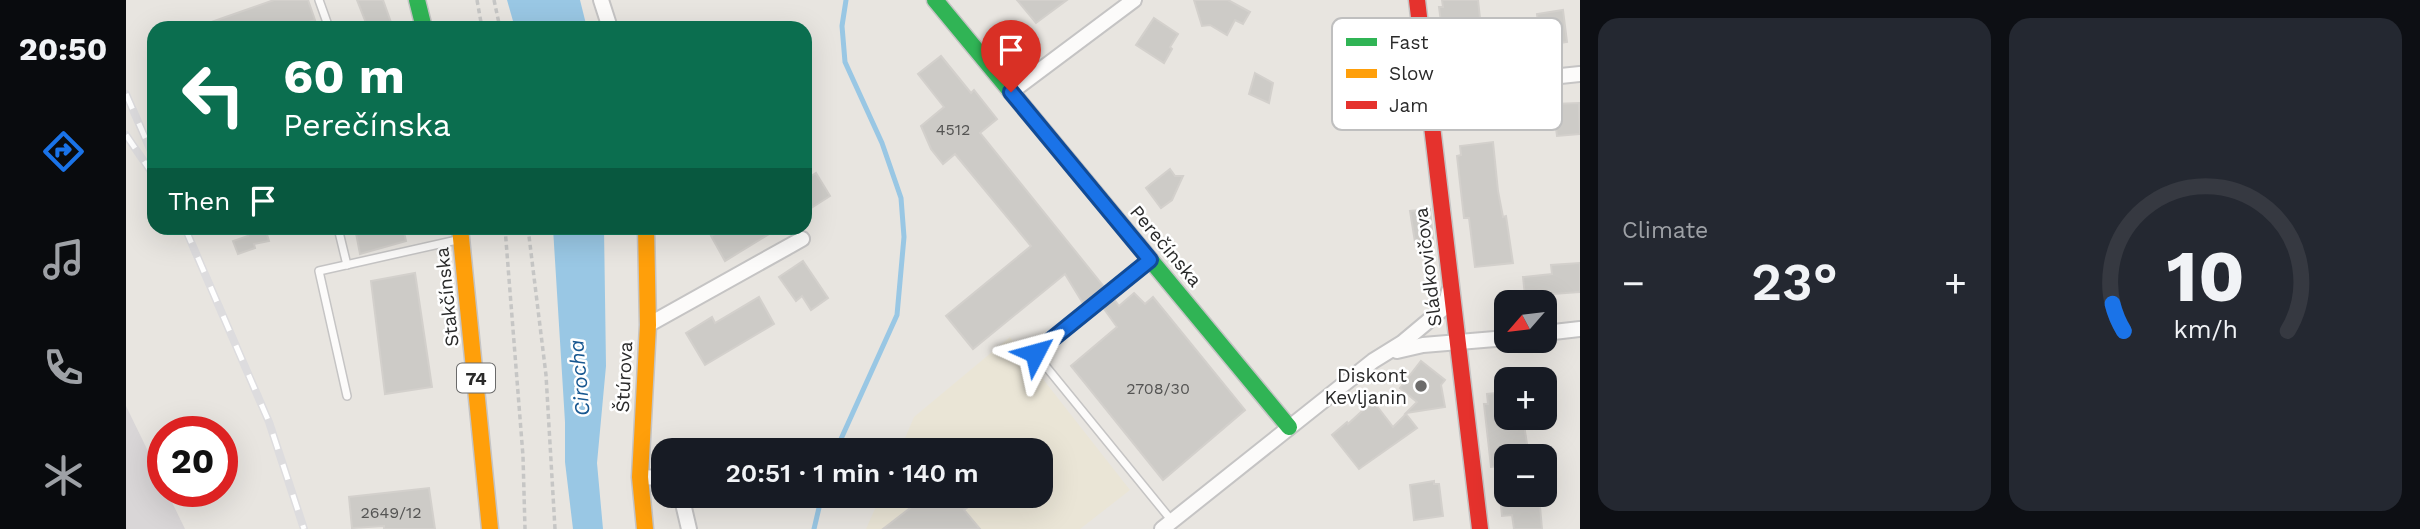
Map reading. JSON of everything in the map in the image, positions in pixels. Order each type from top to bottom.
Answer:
[{"type":"street","points":[[417,0],[422,21]]},
{"type":"street","points":[[601,0],[608,21]]},
{"type":"street","name":"Perečínska","points":[[935,0],[1289,427]]},
{"type":"street","points":[[1011,92],[1134,0]]},
{"type":"street","name":"Sládkovičova","points":[[1417,0],[1419,18]]},
{"type":"street","points":[[1562,76],[1580,74]]},
{"type":"street","name":"Sládkovičova","points":[[1433,130],[1480,529]]},
{"type":"street","name":"Stakčínska","points":[[461,235],[490,529]]},
{"type":"street","name":"Štúrova","points":[[645,529],[640,477],[648,325],[646,235]]},
{"type":"street","points":[[648,325],[802,239]]},
{"type":"street","points":[[1167,525],[1445,307],[1451,284]]},
{"type":"street","points":[[1373,361],[1402,332],[1432,309],[1451,284]]},
{"type":"street","points":[[1402,332],[1426,323],[1440,324],[1450,329],[1458,343]]},
{"type":"street","points":[[1558,332],[1580,330]]},
{"type":"street","points":[[1373,361],[1406,347],[1494,339]]},
{"type":"street","points":[[1439,345],[1450,348],[1460,365]]},
{"type":"street","points":[[640,477],[651,477]]},
{"type":"street","points":[[684,508],[689,529]]},
{"type":"lane","points":[[318,0],[326,21]]},
{"type":"lane","points":[[340,235],[347,265]]},
{"type":"lane","points":[[347,396],[319,271],[454,235]]},
{"type":"lane","points":[[1150,260],[1035,353],[1167,525]]},
{"type":"path","points":[[477,0],[481,21]]},
{"type":"path","points":[[494,0],[498,21]]},
{"type":"path","points":[[506,235],[523,456],[525,529]]},
{"type":"path","points":[[529,235],[546,375],[555,529]]},
{"type":"shaded area","points":[[1010,337],[1130,490],[1080,529],[866,529],[875,508],[1053,508],[1053,438],[905,438],[914,417]]},
{"type":"shaded area","points":[[126,406],[147,449],[147,507],[174,507],[185,529],[126,529]]},
{"type":"water","points":[[507,0],[580,0],[585,21],[513,21]]},
{"type":"water","name":"Cirocha","points":[[553,235],[604,235],[606,366],[597,463],[603,529],[573,529],[565,462]]},
{"type":"building","points":[[274,0],[308,0],[315,20],[312,21],[214,21]]},
{"type":"building","points":[[357,0],[383,0],[390,21],[365,21]]},
{"type":"building","points":[[1017,0],[1067,0],[1036,23]]},
{"type":"building","points":[[1194,0],[1228,0],[1250,12],[1243,24],[1235,20],[1227,35],[1210,25],[1202,26]]},
{"type":"building","points":[[1442,0],[1478,0],[1480,18],[1440,18],[1439,7],[1443,7]]},
{"type":"building","points":[[1563,10],[1567,42],[1562,43],[1562,18],[1538,18],[1537,14]]},
{"type":"building","points":[[1154,18],[1178,34],[1164,63],[1136,45]]},
{"type":"building","points":[[941,56],[971,93],[974,90],[997,119],[980,133],[1105,288],[1084,305],[1065,274],[973,349],[946,316],[1031,246],[955,154],[943,164],[931,149],[921,126],[944,107],[918,74]]},
{"type":"building","points":[[1255,73],[1273,83],[1269,103],[1249,94]]},
{"type":"building","points":[[1579,103],[1580,134],[1557,136],[1556,130],[1562,130],[1562,104]]},
{"type":"building","points":[[1493,142],[1498,191],[1503,217],[1506,216],[1513,263],[1475,267],[1469,218],[1464,218],[1457,156],[1461,155],[1460,146]]},
{"type":"building","points":[[1170,169],[1175,176],[1183,176],[1172,200],[1161,208],[1146,188]]},
{"type":"building","points":[[816,173],[830,196],[812,208],[812,176]]},
{"type":"building","points":[[1430,209],[1433,239],[1415,242],[1410,211]]},
{"type":"building","points":[[267,235],[269,241],[254,244],[255,248],[238,254],[233,241],[248,236]]},
{"type":"building","points":[[356,235],[405,235],[406,241],[360,254]]},
{"type":"building","points":[[713,235],[768,235],[725,261],[711,236]]},
{"type":"building","points":[[803,261],[828,298],[811,310],[802,296],[796,301],[779,277]]},
{"type":"building","points":[[1580,263],[1580,292],[1558,294],[1558,290],[1524,290],[1523,277],[1552,274],[1551,265]]},
{"type":"building","points":[[415,273],[432,387],[385,394],[371,281]]},
{"type":"building","points":[[1134,293],[1145,304],[1153,297],[1245,410],[1163,480],[1071,366],[1117,327],[1102,306],[1113,298],[1119,306]]},
{"type":"building","points":[[759,297],[774,324],[705,365],[686,333],[712,317],[715,323]]},
{"type":"building","name":"Diskont Kevljanin","points":[[1421,361],[1445,380],[1441,385],[1445,407],[1406,413],[1417,402],[1400,388]]},
{"type":"building","points":[[1494,393],[1494,430],[1525,430],[1527,444],[1494,444],[1494,467],[1491,467],[1484,404],[1488,404],[1487,394]]},
{"type":"building","points":[[1373,401],[1393,427],[1406,414],[1417,428],[1359,469],[1332,435]]},
{"type":"building","points":[[1434,481],[1434,484],[1439,484],[1443,516],[1414,520],[1410,485]]},
{"type":"building","points":[[429,488],[435,529],[384,529],[384,526],[352,528],[349,497]]},
{"type":"building","points":[[1501,507],[1540,507],[1542,529],[1514,529],[1512,515],[1502,516]]},
{"type":"building","points":[[910,508],[967,508],[964,510],[980,529],[883,529]]},
{"type":"waterway","points":[[841,438],[897,315],[904,237],[901,198],[882,143],[845,62],[842,26],[846,0]]},
{"type":"waterway","points":[[814,529],[819,508]]},
{"type":"railway","points":[[126,94],[147,142]]},
{"type":"railway","points":[[126,135],[147,166]]},
{"type":"railway","points":[[188,235],[269,422],[304,529]]},
{"type":"traffic: fast","points":[[417,0],[422,21]]},
{"type":"traffic: fast","points":[[935,0],[1289,427]]},
{"type":"traffic: slow","points":[[461,235],[490,529]]},
{"type":"traffic: slow","points":[[645,529],[640,477],[648,325],[646,235]]},
{"type":"traffic: jam","points":[[1417,0],[1419,18]]},
{"type":"traffic: jam","points":[[1432,130],[1480,529]]},
{"type":"place","name":"Diskont Kevljanin","points":[[1421,386]]},
{"type":"route","points":[[1011,92],[1150,260],[1035,353]]}]
